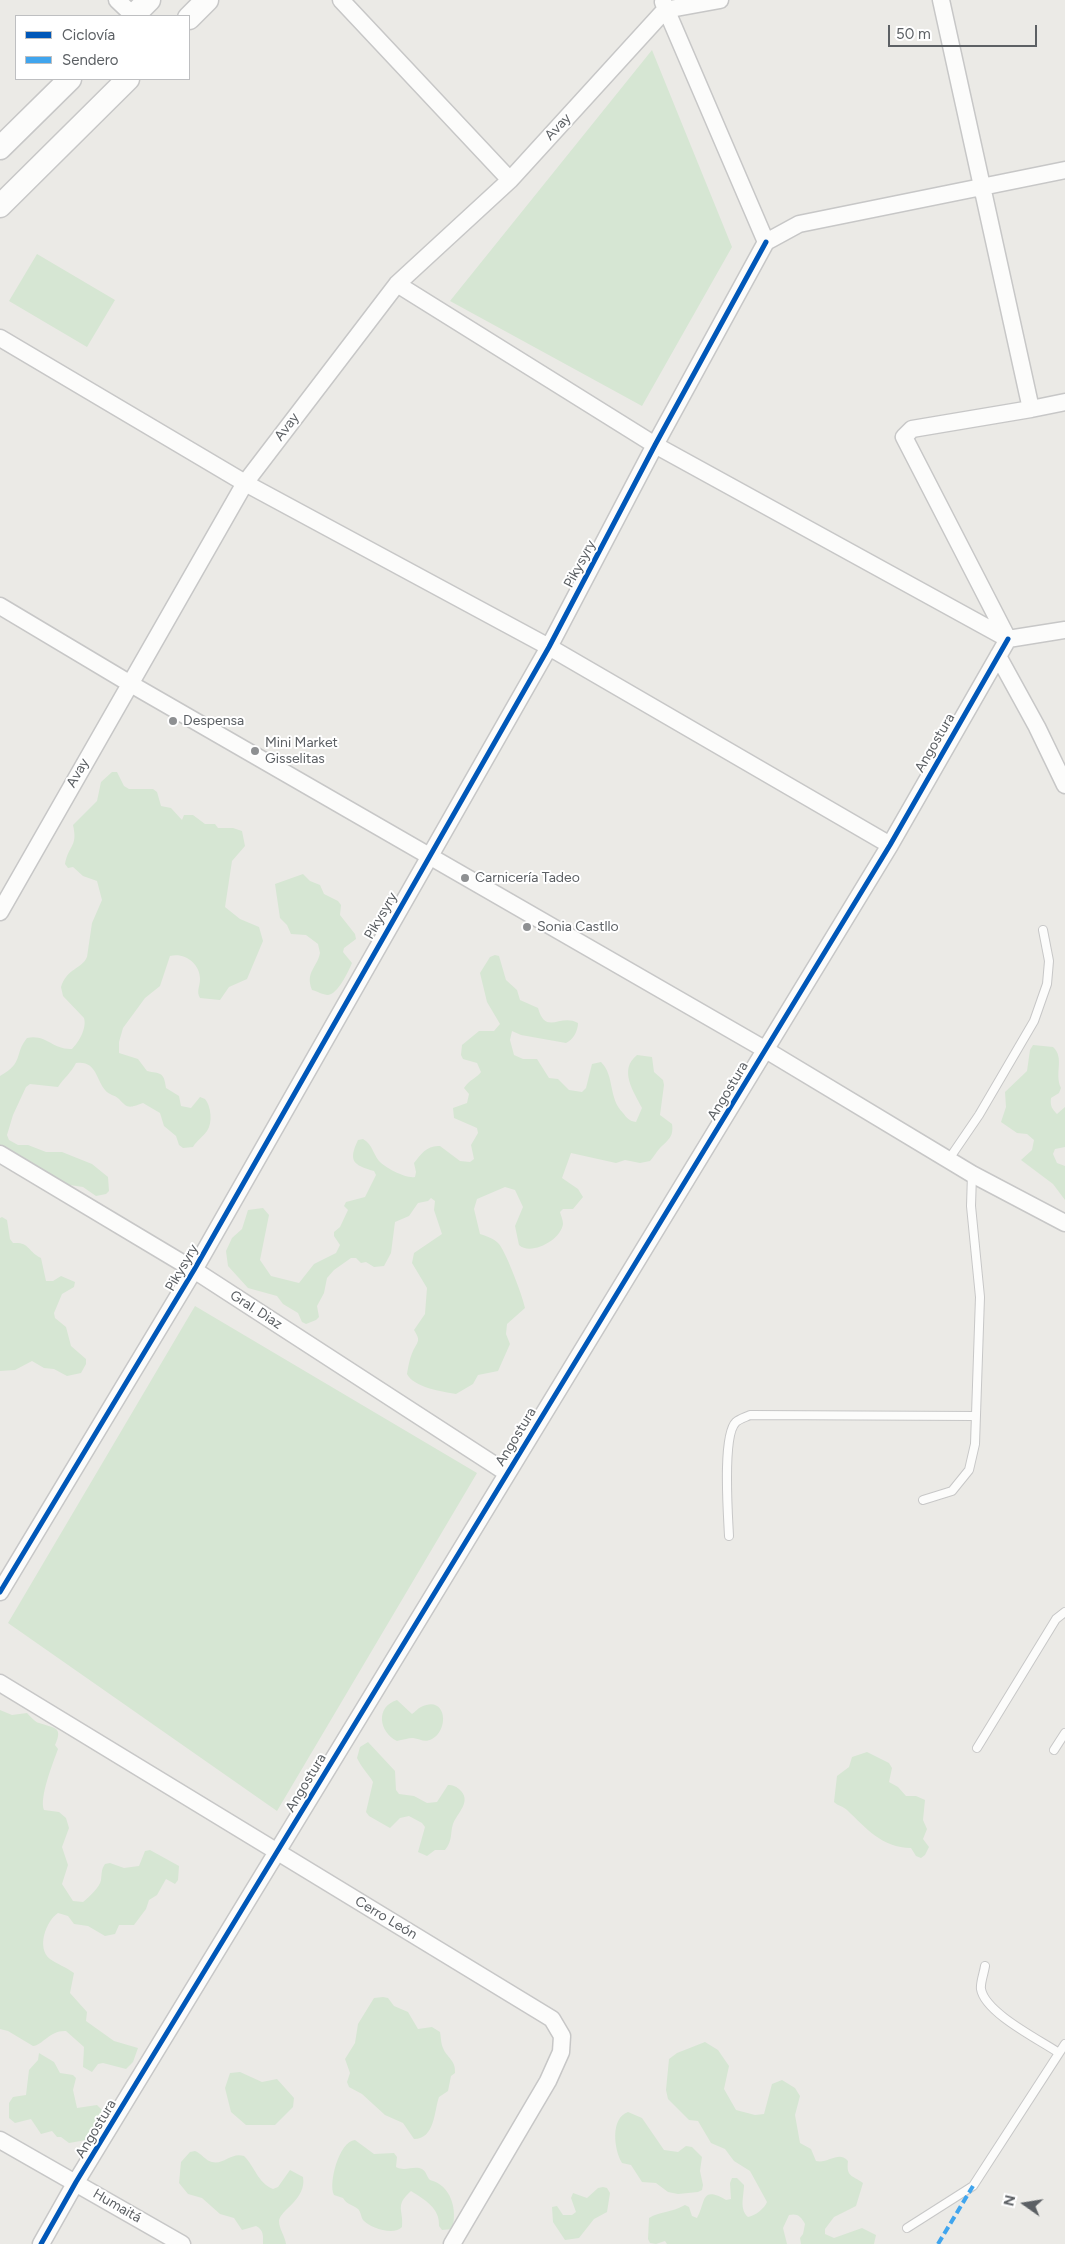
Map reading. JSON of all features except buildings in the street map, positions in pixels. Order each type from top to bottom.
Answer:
[{"type":"main road","points":[[134,15],[149,0]]},
{"type":"main road","points":[[190,17],[207,0]]},
{"type":"main road","points":[[0,148],[69,80]]},
{"type":"main road","points":[[0,206],[127,80]]},
{"type":"street","points":[[118,0],[132,15]]},
{"type":"street","points":[[341,0],[510,180]]},
{"type":"street","points":[[720,0],[664,5],[766,242],[799,224],[1065,170]]},
{"type":"street","points":[[941,0],[1031,409]]},
{"type":"street","name":"Avay","points":[[0,912],[129,683],[245,483],[396,284],[510,180],[664,5]]},
{"type":"street","name":"Pikysyry","points":[[0,1592],[194,1270],[428,856],[550,647],[655,445],[766,242]]},
{"type":"street","points":[[396,284],[655,445],[1008,639],[1065,630]]},
{"type":"street","points":[[0,338],[245,483],[550,647],[890,845]]},
{"type":"street","points":[[1008,639],[904,437],[912,429],[1065,402]]},
{"type":"street","points":[[0,606],[129,683],[766,1050],[972,1174],[1065,1223]]},
{"type":"street","name":"Angostura","points":[[41,2244],[76,2182],[890,845],[1008,639]]},
{"type":"street","points":[[998,656],[1037,727],[1065,785]]},
{"type":"street","name":"Gral. Diaz","points":[[0,1154],[194,1270],[507,1473]]},
{"type":"street","name":"Cerro León","points":[[0,1683],[552,2019],[562,2036],[561,2052],[548,2081],[452,2244]]},
{"type":"street","name":"Humaitá","points":[[0,2140],[182,2244]]},
{"type":"lane","points":[[949,1159],[979,1115],[1034,1021],[1047,984],[1049,961],[1043,930]]},
{"type":"lane","points":[[923,1500],[952,1491],[969,1470],[976,1444],[980,1297],[971,1206],[972,1174]]},
{"type":"lane","points":[[729,1536],[729,1435],[736,1422],[750,1415],[976,1416]]},
{"type":"lane","points":[[977,1748],[1056,1620],[1065,1612]]},
{"type":"lane","points":[[1054,1750],[1065,1733]]},
{"type":"lane","points":[[985,1966],[981,1989],[988,2002],[998,2013],[1059,2053]]},
{"type":"lane","points":[[907,2228],[973,2186],[1065,2044]]},
{"type":"green space","points":[[652,50],[732,247],[642,406],[450,301]]},
{"type":"green space","points":[[37,254],[115,300],[87,347],[9,301]]},
{"type":"green space","points":[[112,772],[117,772],[124,786],[129,789],[153,789],[157,792],[161,806],[171,808],[182,820],[184,815],[193,815],[205,824],[215,824],[218,828],[233,828],[242,831],[245,846],[232,861],[225,907],[240,919],[259,927],[263,941],[247,979],[229,987],[220,1000],[200,998],[198,991],[200,982],[197,968],[186,957],[170,956],[160,986],[145,998],[123,1028],[119,1042],[119,1053],[138,1059],[147,1071],[161,1074],[166,1088],[179,1096],[181,1106],[191,1108],[200,1097],[207,1102],[210,1115],[209,1128],[193,1147],[183,1148],[179,1145],[176,1136],[164,1126],[160,1113],[143,1103],[132,1107],[127,1106],[107,1092],[95,1071],[88,1064],[76,1063],[58,1087],[30,1084],[26,1087],[13,1115],[7,1135],[9,1140],[18,1145],[28,1145],[46,1152],[62,1152],[92,1164],[108,1177],[109,1191],[106,1194],[96,1196],[83,1187],[63,1184],[0,1148],[0,1076],[13,1067],[27,1038],[40,1038],[65,1049],[72,1049],[80,1039],[85,1022],[84,1018],[63,996],[61,987],[67,976],[82,964],[87,957],[92,923],[102,900],[97,881],[83,876],[73,867],[68,868],[65,864],[74,842],[73,825],[97,801],[101,782]]},
{"type":"green space","points":[[303,874],[310,881],[320,885],[324,894],[338,901],[341,905],[340,915],[355,934],[356,939],[344,948],[343,952],[352,963],[339,987],[332,994],[328,995],[312,990],[310,984],[311,974],[320,953],[318,944],[306,935],[291,934],[287,925],[280,918],[275,884]]},
{"type":"green space","points":[[499,956],[506,980],[517,990],[520,1000],[538,1008],[545,1021],[565,1020],[578,1023],[575,1035],[566,1043],[521,1035],[512,1031],[510,1040],[514,1055],[523,1059],[537,1059],[549,1078],[558,1079],[569,1090],[582,1092],[586,1088],[592,1064],[601,1062],[608,1074],[618,1107],[628,1119],[636,1122],[642,1108],[629,1081],[629,1067],[631,1061],[637,1055],[652,1057],[654,1072],[663,1080],[664,1085],[660,1115],[672,1124],[672,1132],[670,1138],[650,1161],[640,1163],[625,1160],[616,1163],[571,1153],[562,1178],[578,1189],[583,1197],[573,1209],[563,1209],[560,1212],[563,1224],[561,1230],[557,1236],[545,1245],[531,1249],[519,1245],[515,1226],[523,1207],[515,1190],[505,1187],[477,1199],[474,1209],[480,1234],[494,1240],[501,1247],[525,1308],[507,1324],[506,1334],[510,1344],[498,1371],[478,1375],[473,1384],[456,1394],[422,1386],[410,1379],[407,1374],[411,1356],[418,1341],[414,1330],[425,1314],[427,1288],[412,1263],[414,1253],[442,1234],[434,1210],[435,1201],[431,1198],[428,1201],[418,1203],[409,1216],[395,1222],[391,1253],[384,1266],[374,1267],[366,1262],[361,1263],[356,1258],[351,1258],[334,1270],[327,1278],[324,1293],[317,1306],[319,1317],[306,1324],[302,1322],[298,1313],[283,1304],[277,1296],[248,1288],[228,1266],[226,1251],[232,1238],[242,1229],[248,1210],[263,1208],[269,1215],[260,1260],[271,1276],[299,1283],[314,1264],[336,1253],[340,1245],[334,1236],[334,1232],[340,1227],[348,1210],[344,1206],[346,1202],[365,1197],[376,1175],[374,1171],[361,1167],[354,1161],[353,1153],[358,1140],[363,1139],[366,1141],[379,1161],[385,1166],[411,1177],[415,1177],[414,1163],[419,1156],[431,1147],[440,1146],[460,1161],[470,1162],[474,1159],[471,1145],[478,1133],[477,1128],[454,1118],[453,1108],[467,1103],[469,1094],[464,1088],[481,1072],[477,1063],[463,1059],[461,1055],[462,1045],[479,1031],[494,1031],[500,1024],[487,1002],[480,973],[490,957]]},
{"type":"green space","points":[[1033,1045],[1053,1047],[1057,1051],[1059,1061],[1058,1077],[1061,1088],[1059,1093],[1051,1098],[1051,1103],[1057,1114],[1065,1107],[1065,1147],[1055,1149],[1053,1154],[1057,1163],[1065,1166],[1065,1200],[1053,1184],[1021,1160],[1032,1150],[1034,1140],[1027,1134],[1017,1133],[1001,1122],[1006,1107],[1005,1092],[1027,1071],[1030,1050]]},
{"type":"green space","points":[[2,1217],[7,1220],[10,1239],[13,1243],[25,1245],[41,1258],[46,1281],[53,1281],[61,1276],[75,1282],[74,1287],[62,1294],[54,1313],[55,1318],[66,1327],[71,1346],[86,1359],[86,1364],[81,1373],[67,1376],[54,1369],[44,1368],[32,1361],[15,1370],[0,1371],[0,1218]]},
{"type":"green space","points":[[195,1306],[477,1473],[277,1811],[8,1623]]},
{"type":"green space","points":[[397,1700],[412,1714],[429,1704],[436,1705],[443,1714],[443,1721],[438,1734],[427,1741],[413,1738],[397,1741],[391,1737],[386,1732],[382,1720],[385,1708]]},
{"type":"green space","points":[[0,1710],[12,1715],[27,1713],[37,1722],[53,1727],[58,1731],[55,1745],[58,1749],[47,1780],[43,1805],[44,1810],[59,1812],[66,1818],[69,1828],[62,1847],[68,1865],[62,1884],[73,1901],[83,1902],[94,1892],[99,1886],[105,1864],[110,1863],[124,1868],[139,1866],[145,1851],[150,1850],[179,1866],[178,1880],[175,1884],[166,1879],[157,1895],[149,1900],[146,1909],[134,1925],[119,1925],[115,1934],[105,1936],[88,1926],[74,1924],[68,1916],[58,1913],[50,1922],[44,1935],[43,1942],[46,1954],[50,1959],[74,1973],[70,1993],[87,2012],[86,2021],[114,2041],[138,2048],[133,2062],[126,2069],[103,2063],[98,2064],[92,2072],[83,2067],[84,2047],[66,2031],[60,2031],[51,2035],[33,2046],[8,2031],[0,2029]]},
{"type":"green space","points":[[368,1742],[395,1771],[396,1790],[399,1794],[414,1796],[427,1803],[437,1802],[448,1785],[455,1786],[463,1793],[465,1798],[463,1807],[453,1824],[450,1840],[445,1850],[435,1850],[427,1856],[418,1852],[425,1827],[422,1823],[409,1816],[400,1818],[390,1828],[369,1816],[366,1812],[373,1782],[357,1758],[360,1747]]},
{"type":"green space","points":[[867,1752],[889,1763],[892,1768],[889,1782],[898,1787],[906,1796],[916,1796],[925,1800],[923,1820],[927,1829],[923,1839],[929,1847],[921,1858],[916,1856],[911,1848],[891,1845],[875,1836],[845,1809],[834,1802],[837,1776],[849,1767],[852,1757]]},
{"type":"green space","points":[[374,1998],[388,1998],[394,2006],[408,2012],[418,2029],[432,2027],[440,2032],[443,2048],[454,2065],[455,2073],[451,2076],[448,2091],[439,2097],[430,2129],[421,2138],[414,2139],[403,2123],[385,2115],[362,2094],[349,2087],[347,2082],[350,2073],[345,2059],[355,2043],[358,2024]]},
{"type":"green space","points":[[705,2042],[718,2050],[729,2066],[724,2089],[736,2110],[755,2115],[764,2114],[772,2084],[782,2080],[795,2088],[800,2096],[795,2115],[800,2143],[811,2149],[816,2161],[825,2161],[837,2157],[845,2158],[848,2161],[849,2173],[863,2183],[856,2206],[834,2217],[825,2229],[825,2234],[834,2238],[862,2228],[876,2235],[874,2244],[801,2244],[800,2238],[805,2224],[800,2217],[794,2214],[789,2215],[783,2228],[787,2244],[667,2244],[665,2241],[656,2244],[650,2243],[648,2239],[649,2218],[685,2205],[689,2207],[692,2216],[697,2218],[708,2195],[712,2194],[726,2200],[731,2199],[730,2183],[732,2178],[737,2178],[744,2185],[743,2206],[748,2217],[754,2215],[767,2202],[750,2171],[734,2161],[725,2149],[711,2143],[698,2121],[689,2120],[668,2099],[666,2090],[669,2059],[677,2053]]},
{"type":"green space","points":[[39,2053],[54,2062],[60,2073],[73,2075],[76,2078],[73,2090],[77,2108],[97,2105],[102,2110],[95,2125],[96,2129],[92,2139],[69,2143],[61,2137],[57,2137],[52,2131],[41,2134],[31,2119],[15,2123],[9,2118],[9,2103],[13,2097],[26,2095],[29,2070],[38,2060]]},
{"type":"green space","points":[[240,2072],[262,2082],[277,2079],[294,2098],[293,2107],[275,2125],[246,2125],[231,2112],[225,2088],[230,2073]]},
{"type":"green space","points":[[628,2112],[642,2118],[664,2150],[678,2152],[686,2146],[692,2147],[702,2157],[700,2171],[703,2185],[702,2190],[678,2194],[668,2192],[656,2183],[642,2182],[631,2165],[622,2163],[617,2150],[615,2135],[618,2121],[622,2115]]},
{"type":"green space","points":[[355,2140],[374,2154],[394,2153],[397,2157],[396,2167],[422,2169],[430,2180],[443,2187],[448,2193],[453,2206],[454,2222],[452,2229],[442,2230],[439,2226],[437,2214],[431,2205],[411,2191],[401,2204],[402,2227],[394,2231],[382,2230],[366,2223],[358,2209],[343,2198],[334,2195],[332,2182],[336,2164],[344,2147],[349,2142]]},
{"type":"green space","points":[[195,2151],[206,2159],[216,2162],[239,2155],[244,2156],[260,2179],[273,2189],[278,2187],[290,2170],[303,2177],[301,2192],[280,2217],[280,2227],[286,2244],[263,2244],[262,2233],[256,2226],[242,2230],[234,2218],[220,2214],[202,2198],[188,2194],[179,2183],[181,2162],[190,2152]]},
{"type":"green space","points":[[598,2188],[607,2188],[610,2193],[607,2212],[594,2219],[579,2238],[565,2240],[553,2222],[552,2207],[557,2206],[563,2215],[572,2215],[576,2212],[571,2198],[573,2193],[587,2198]]},
{"type":"marked path","points":[[938,2244],[973,2186]]},
{"type":"cycle path","points":[[0,1592],[194,1270],[549,647],[655,445],[766,242]]},
{"type":"cycle path","points":[[41,2244],[76,2182],[890,845],[1008,639]]},
{"type":"place","name":"Despensa","points":[[173,721]]},
{"type":"place","name":"Mini Market Gisselitas","points":[[255,751]]},
{"type":"place","name":"Carnicería Tadeo","points":[[465,878]]},
{"type":"place","name":"Sonia Castllo","points":[[527,927]]}]
